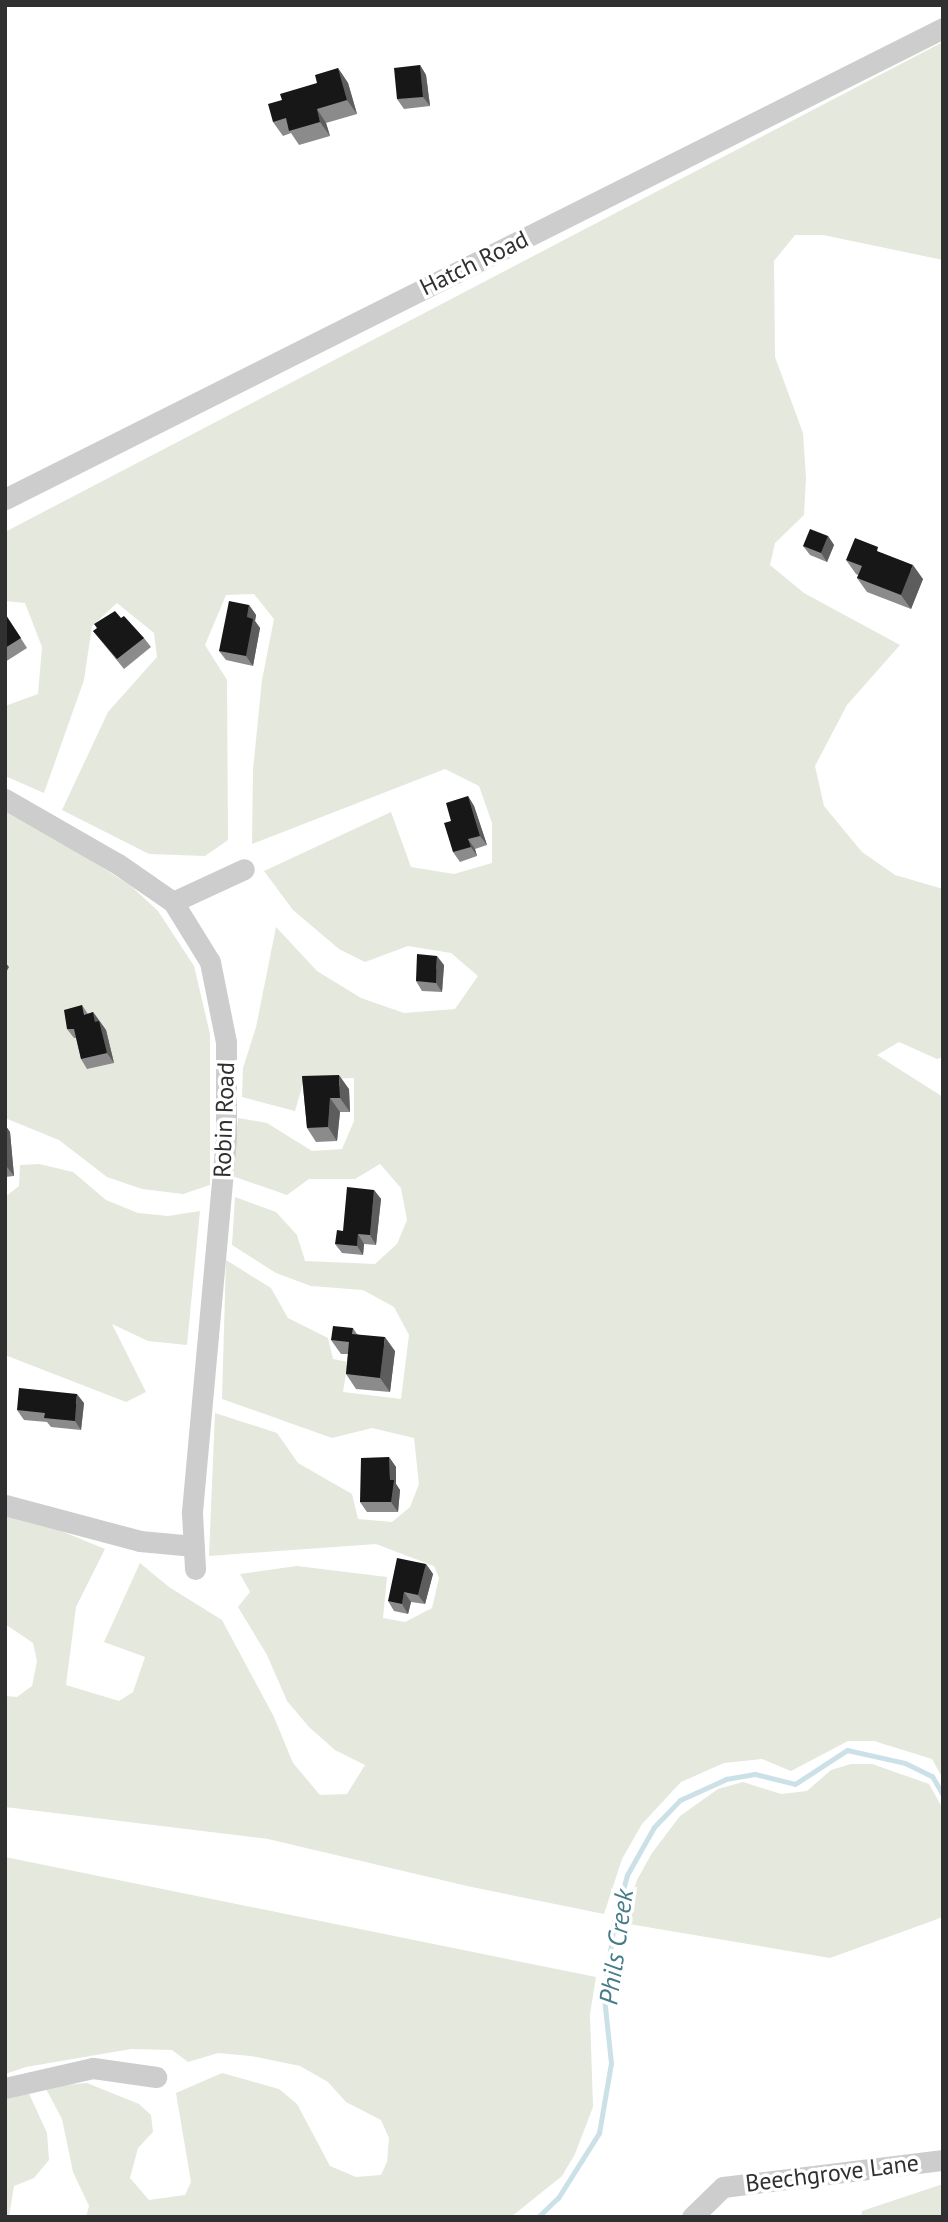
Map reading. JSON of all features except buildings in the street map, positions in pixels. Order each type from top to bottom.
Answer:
[{"type":"street","name":"Hatch Road","points":[[5,499],[943,28]]},
{"type":"street","name":"Robin Road","points":[[5,799],[118,864],[173,902],[210,962],[226,1042],[226,1138],[192,1513],[195,1569]]},
{"type":"street","points":[[173,902],[244,869]]},
{"type":"street","points":[[5,1505],[140,1541],[194,1546]]},
{"type":"street","points":[[5,2088],[93,2068],[156,2077]]},
{"type":"street","name":"Beechgrove Lane","points":[[692,2217],[723,2187],[943,2160]]},
{"type":"shaded area","points":[[943,42],[943,260],[823,235],[795,235],[774,261],[775,357],[803,433],[806,478],[804,515],[775,543],[770,565],[804,593],[900,645],[847,705],[815,766],[824,806],[862,852],[895,875],[943,889],[943,1057],[937,1059],[899,1042],[877,1055],[943,1097],[943,1779],[932,1759],[874,1741],[848,1741],[791,1771],[762,1759],[724,1763],[681,1782],[642,1824],[622,1859],[604,1914],[467,1886],[268,1839],[5,1807],[5,1696],[17,1697],[32,1686],[37,1661],[33,1643],[5,1624],[5,1512],[32,1519],[105,1549],[76,1607],[66,1685],[119,1701],[133,1692],[145,1657],[104,1642],[140,1563],[169,1587],[222,1620],[274,1717],[293,1763],[320,1795],[347,1794],[365,1765],[335,1750],[309,1727],[287,1701],[267,1655],[238,1607],[250,1592],[240,1574],[297,1566],[387,1577],[383,1618],[405,1622],[432,1608],[439,1578],[434,1566],[376,1544],[209,1556],[215,1413],[277,1433],[298,1463],[352,1494],[358,1519],[392,1522],[410,1507],[419,1484],[414,1438],[372,1428],[332,1438],[222,1399],[226,1260],[271,1288],[288,1318],[328,1338],[333,1359],[348,1362],[343,1392],[401,1399],[409,1335],[394,1307],[363,1290],[311,1286],[276,1273],[232,1245],[235,1197],[276,1212],[297,1235],[305,1261],[375,1264],[397,1244],[407,1220],[401,1188],[380,1164],[355,1179],[309,1179],[287,1195],[232,1176],[238,1118],[267,1123],[312,1151],[342,1149],[354,1121],[354,1078],[304,1080],[295,1111],[242,1097],[243,1068],[256,1027],[276,927],[317,971],[361,998],[404,1013],[455,1009],[478,976],[451,953],[408,946],[365,962],[339,949],[293,910],[264,871],[391,812],[411,867],[454,874],[492,863],[492,823],[479,786],[445,769],[252,844],[253,770],[262,680],[274,619],[254,594],[226,595],[205,645],[227,680],[228,840],[205,856],[149,854],[62,810],[108,712],[157,657],[154,633],[117,603],[92,626],[84,680],[44,793],[5,776],[5,706],[38,694],[42,647],[25,603],[5,601],[5,532]]},
{"type":"shaded area","points":[[5,805],[131,886],[158,911],[194,966],[210,1034],[210,1185],[183,1194],[142,1189],[107,1177],[59,1140],[5,1118]]},
{"type":"shaded area","points":[[39,1164],[73,1172],[106,1200],[138,1213],[168,1216],[200,1211],[187,1345],[148,1341],[112,1324],[146,1392],[126,1402],[5,1355],[5,1197],[19,1186],[20,1165]]},
{"type":"shaded area","points":[[851,1764],[872,1764],[929,1784],[943,1809],[943,1917],[830,1958],[623,1923],[637,1880],[652,1853],[680,1816],[718,1789],[743,1782],[781,1794],[807,1791],[831,1770]]},
{"type":"shaded area","points":[[5,1857],[596,1977],[590,2014],[593,2107],[575,2154],[562,2176],[511,2217],[86,2217],[89,2206],[73,2172],[62,2119],[45,2087],[87,2083],[139,2104],[151,2115],[153,2132],[138,2148],[130,2178],[149,2200],[185,2195],[191,2182],[176,2093],[222,2073],[279,2089],[297,2104],[330,2166],[356,2177],[381,2175],[387,2162],[389,2138],[381,2120],[346,2102],[328,2082],[300,2066],[251,2056],[218,2053],[188,2062],[172,2050],[131,2049],[26,2067],[5,2074]]},
{"type":"shaded area","points":[[26,2087],[47,2133],[49,2160],[34,2178],[14,2186],[9,2217],[5,2217],[5,2093]]},
{"type":"shaded area","points":[[943,2184],[943,2217],[861,2217],[862,2211]]},
{"type":"waterway","name":"Phils Creek","points":[[538,2217],[558,2198],[599,2133],[611,2063],[604,1997],[614,1922],[627,1875],[654,1827],[680,1800],[726,1779],[755,1774],[795,1784],[847,1750],[905,1763],[932,1776],[943,1795]]}]
